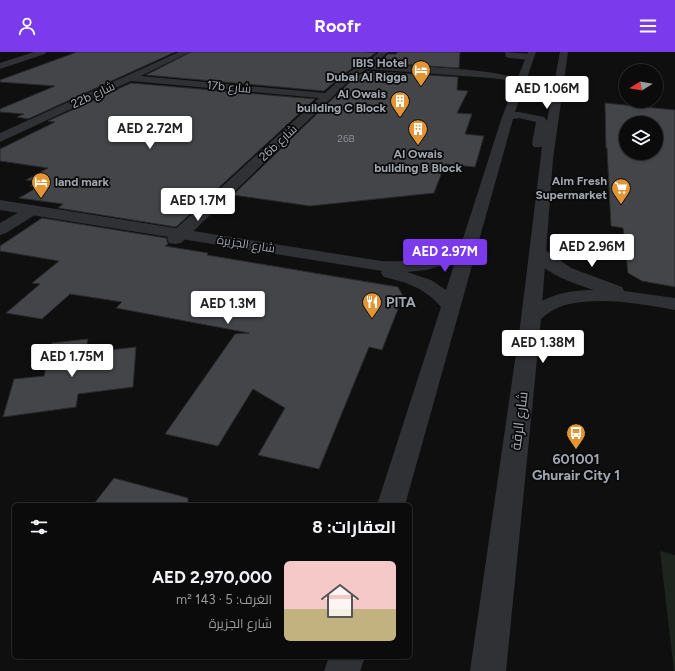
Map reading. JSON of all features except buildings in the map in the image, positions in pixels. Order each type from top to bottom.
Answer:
[{"type":"street","points":[[0,66],[42,52]]},
{"type":"street","name":"22b شارع","points":[[0,138],[186,52]]},
{"type":"street","name":"26b شارع","points":[[178,236],[349,76],[384,52]]},
{"type":"street","points":[[392,503],[508,117],[520,83],[532,58],[509,55],[509,52]]},
{"type":"street","name":"شارع الرقة","points":[[488,671],[531,318],[552,84],[564,52]]},
{"type":"street","points":[[365,66],[491,75],[510,78],[520,83]]},
{"type":"street","name":"17b شارع","points":[[130,78],[328,96]]},
{"type":"street","points":[[508,117],[524,115],[540,119],[542,122],[538,147],[546,159]]},
{"type":"street","name":"شارع الجزيرة","points":[[0,205],[28,213]]},
{"type":"street","name":"شارع الجزيرة","points":[[0,212],[28,213],[178,236],[393,266],[415,266],[436,263],[453,258],[467,251]]},
{"type":"street","points":[[0,230],[28,213]]},
{"type":"street","name":"شارع الجزيرة","points":[[178,236],[407,277],[426,284],[441,294],[451,306]]},
{"type":"street","points":[[538,253],[548,263],[563,272],[582,280],[637,298]]},
{"type":"street","points":[[531,318],[542,308],[559,301],[580,297],[637,298],[675,304]]},
{"type":"street","points":[[342,671],[345,659]]},
{"type":"shaded area","points":[[660,551],[675,555],[675,671],[674,671]]},
{"type":"place","name":"IBIS Hotel Dubai Al Rigga","points":[[421,87]]},
{"type":"place","name":"Al Owais building C Block","points":[[400,118]]},
{"type":"place","name":"Al Owais building B Block","points":[[418,146]]},
{"type":"place","name":"land mark","points":[[41,199]]},
{"type":"place","name":"Aim Fresh Supermarket","points":[[621,205]]},
{"type":"place","name":"PITA","points":[[372,319]]},
{"type":"place","name":"601001 Ghurair City 1","points":[[576,450]]}]
